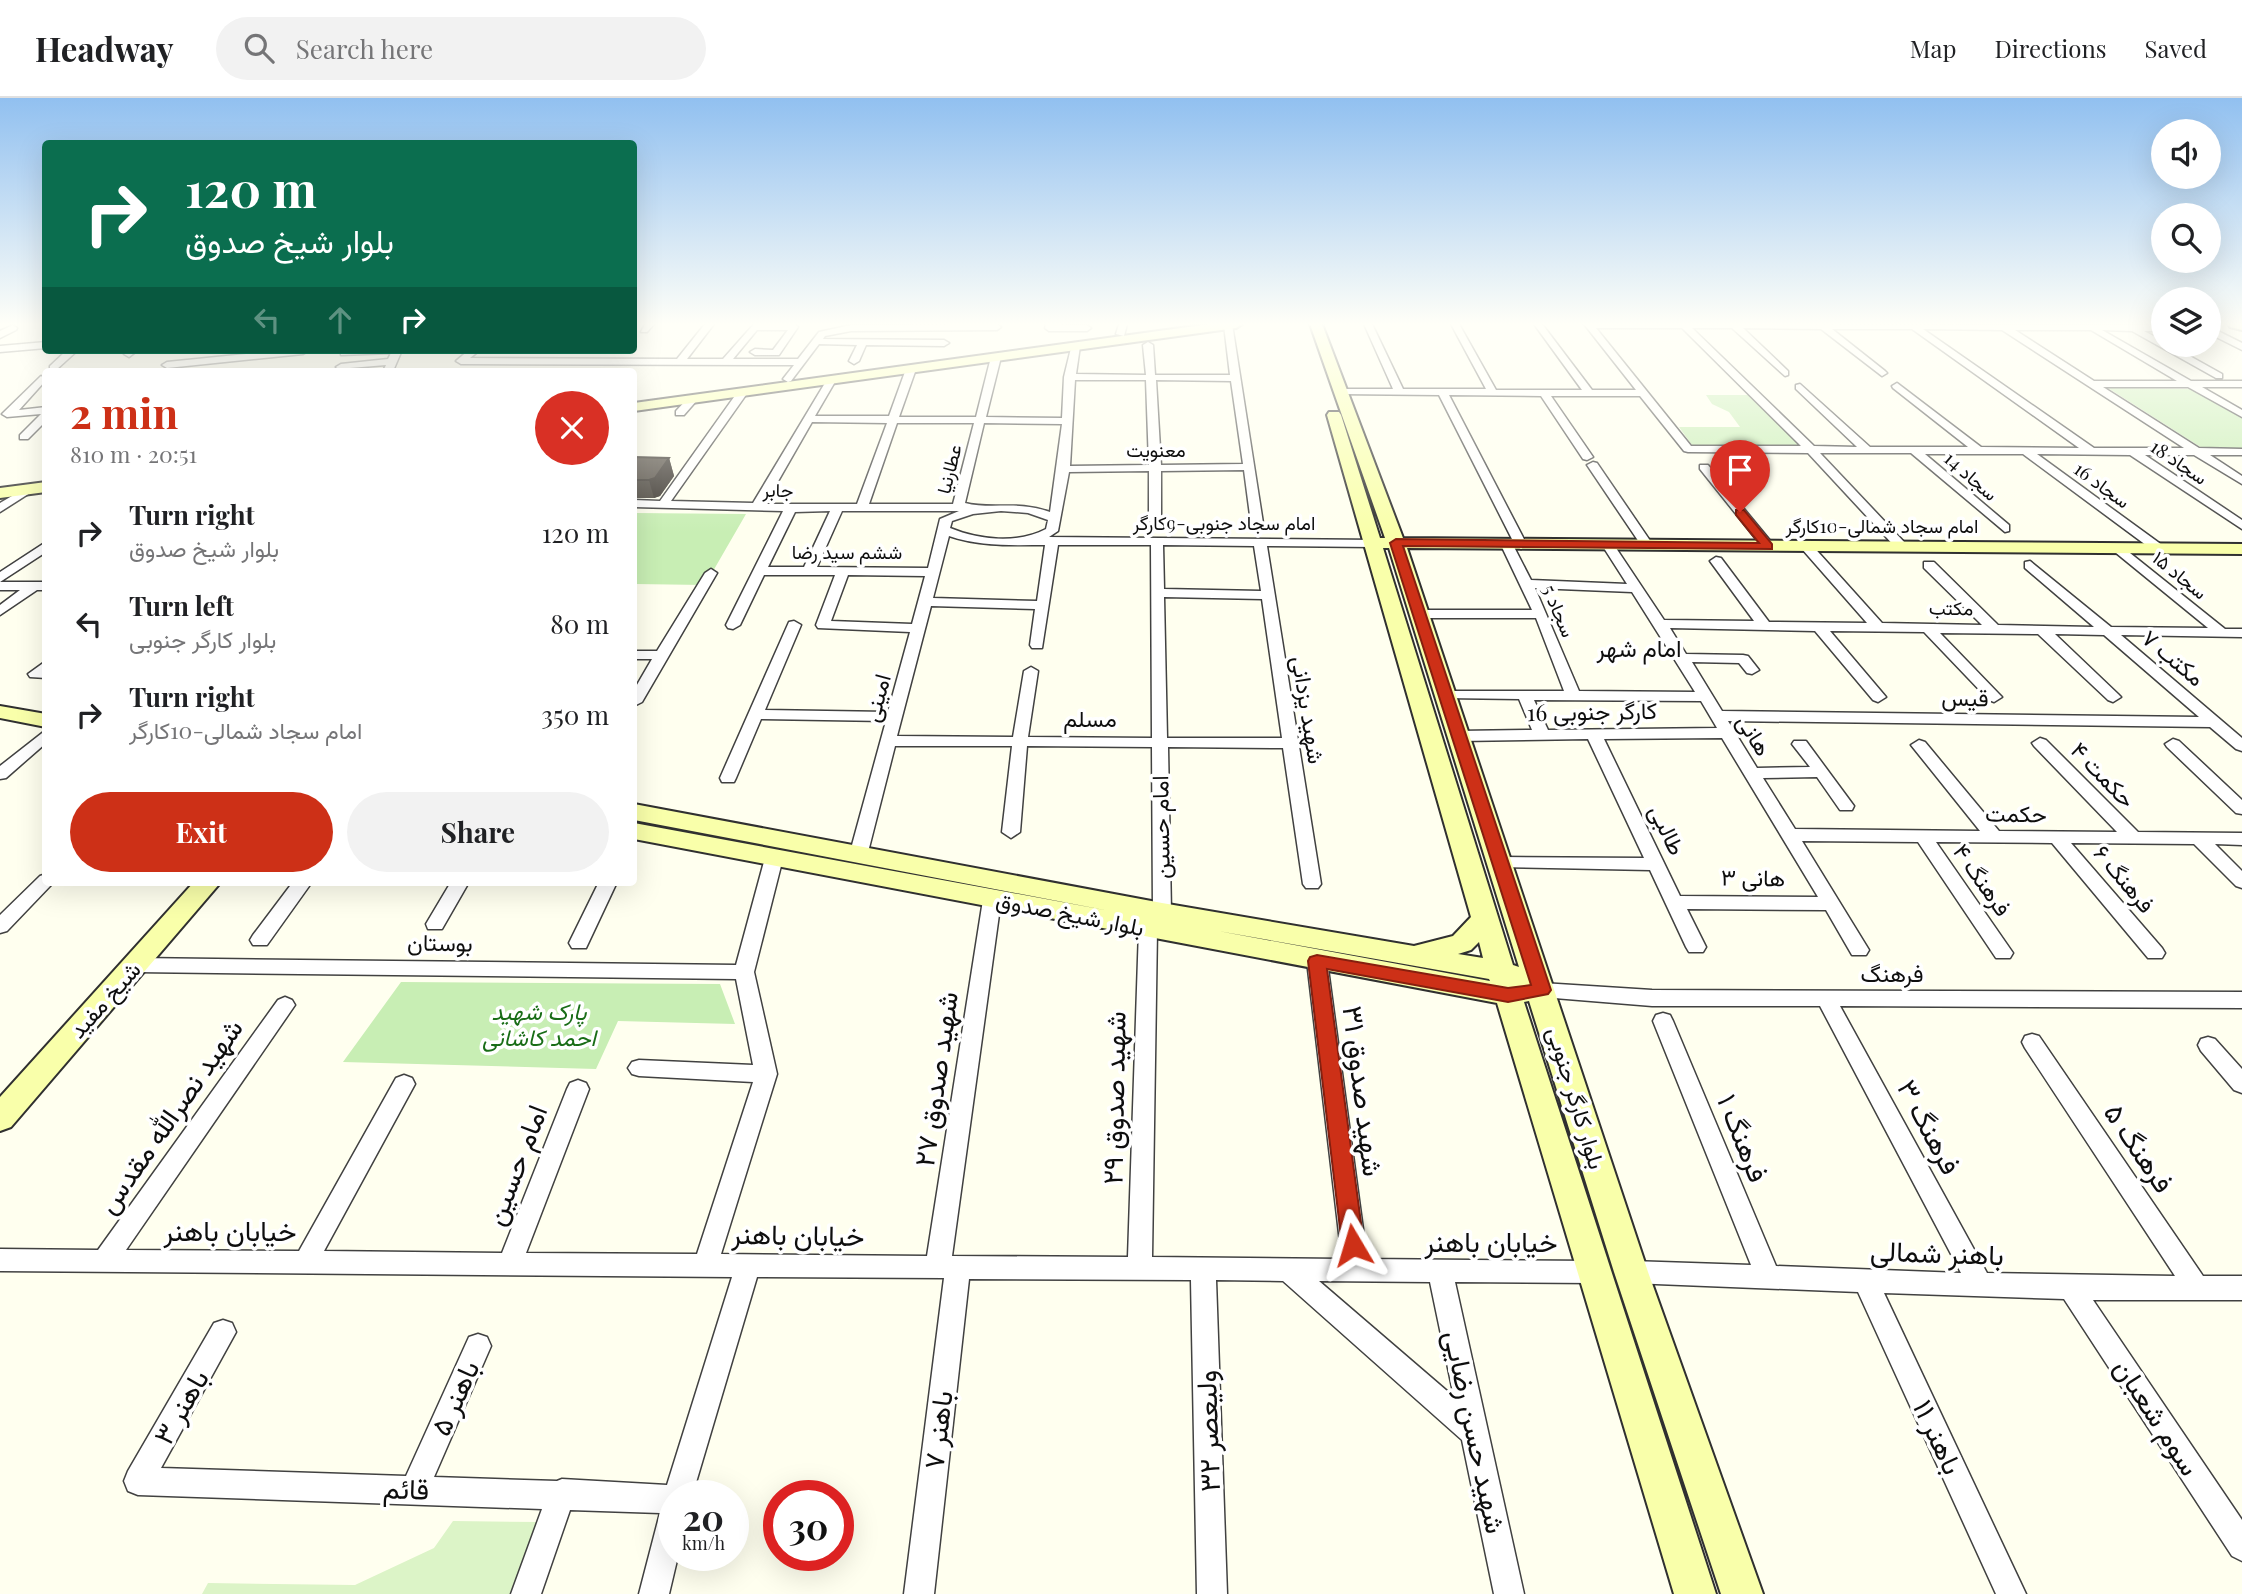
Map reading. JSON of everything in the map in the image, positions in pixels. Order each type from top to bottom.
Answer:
[{"type":"main road","points":[[637,401],[684,394]]},
{"type":"main road","points":[[637,407],[730,394]]},
{"type":"main road","name":"بلوار کارگر جنوبی","points":[[1330,394],[1385,543],[1419,614],[1631,1272],[1742,1594]]},
{"type":"main road","name":"بلوار کارگر جنوبی","points":[[1344,394],[1485,919],[1695,1594]]},
{"type":"main road","points":[[0,482],[42,477]]},
{"type":"main road","points":[[0,493],[37,488]]},
{"type":"main road","name":"امام سجاد شمالی-10کارگر","points":[[1385,543],[2242,549]]},
{"type":"main road","points":[[0,696],[42,704]]},
{"type":"main road","points":[[0,712],[42,719]]},
{"type":"main road","name":"بلوار شیخ صدوق","points":[[637,813],[858,856],[1155,921],[1317,961],[1504,983]]},
{"type":"main road","name":"بلوار شیخ صدوق","points":[[637,832],[992,900],[1412,956],[1504,983]]},
{"type":"main road","name":"شیخ مفید","points":[[0,1118],[205,886]]},
{"type":"main road","points":[[1412,956],[1462,943],[1485,919]]},
{"type":"main road","points":[[1504,983],[1542,990]]},
{"type":"main road","points":[[0,1126],[0,1137]]},
{"type":"main road","points":[[1595,1272],[1631,1272]]},
{"type":"main road","points":[[1611,1323],[1619,1315],[1631,1317],[1651,1331]]},
{"type":"street","points":[[5,414],[26,394]]},
{"type":"street","points":[[663,505],[742,394]]},
{"type":"street","points":[[757,508],[824,394]]},
{"type":"street","points":[[862,508],[902,394]]},
{"type":"street","name":"عطارنیا","points":[[958,507],[986,394]]},
{"type":"street","points":[[1037,645],[1064,468],[1068,394]]},
{"type":"street","points":[[1151,394],[1155,428],[1155,521]]},
{"type":"street","points":[[1238,394],[1257,523]]},
{"type":"street","name":"سجاد 5","points":[[1443,394],[1482,470],[1573,695]]},
{"type":"street","points":[[1545,394],[1647,545]]},
{"type":"street","points":[[1645,394],[1688,449],[2242,452]]},
{"type":"street","points":[[1754,394],[1902,547]]},
{"type":"street","points":[[1807,394],[1867,450]]},
{"type":"street","points":[[1907,394],[1978,450]]},
{"type":"street","points":[[2007,394],[2091,451]]},
{"type":"street","points":[[2105,394],[2242,481]]},
{"type":"street","points":[[2207,394],[2242,414]]},
{"type":"street","points":[[680,413],[693,399]]},
{"type":"street","points":[[5,414],[42,412]]},
{"type":"street","points":[[23,437],[42,416]]},
{"type":"street","points":[[810,419],[892,420],[900,426],[966,426],[979,420],[1067,421]]},
{"type":"street","name":"سجاد 14","points":[[1914,450],[2005,528]]},
{"type":"street","name":"سجاد 16","points":[[2026,451],[2158,548]]},
{"type":"street","name":"سجاد 18","points":[[2132,451],[2242,525]]},
{"type":"street","points":[[680,461],[693,461]]},
{"type":"street","name":"معنویت","points":[[1064,468],[1249,467]]},
{"type":"street","points":[[1704,467],[1768,546]]},
{"type":"street","points":[[0,508],[37,488]]},
{"type":"street","points":[[1028,508],[1058,502]]},
{"type":"street","name":"جابر","points":[[637,504],[757,508],[1028,508]]},
{"type":"street","points":[[733,625],[791,508]]},
{"type":"street","points":[[809,571],[837,508]]},
{"type":"street","points":[[923,508],[960,538],[974,540]]},
{"type":"street","points":[[945,524],[980,508]]},
{"type":"street","points":[[1028,508],[1053,531]]},
{"type":"street","name":"امینی","points":[[858,856],[945,524]]},
{"type":"street","name":"امام سجاد جنوبی-9کارگر","points":[[974,540],[1025,541],[1053,531],[1074,541],[1385,543]]},
{"type":"street","points":[[939,552],[974,540]]},
{"type":"street","name":"امام حسین","points":[[1155,921],[1160,742],[1157,542]]},
{"type":"street","name":"شهید یزدانی","points":[[1260,542],[1312,884]]},
{"type":"street","name":"هانی","points":[[1608,545],[1682,658],[1725,733],[1859,950]]},
{"type":"street","points":[[1806,546],[1878,627]]},
{"type":"street","name":"سجاد ۱۵","points":[[2116,548],[2220,631]]},
{"type":"street","points":[[0,578],[42,549]]},
{"type":"street","points":[[1716,561],[1765,626]]},
{"type":"street","points":[[1929,565],[1993,628]]},
{"type":"street","name":"مکتب ۷","points":[[2030,565],[2242,746]]},
{"type":"street","name":"ششم سید رضا","points":[[760,571],[933,572]]},
{"type":"street","points":[[843,571],[823,625],[919,628]]},
{"type":"street","points":[[637,697],[711,573]]},
{"type":"street","points":[[1526,584],[1636,588]]},
{"type":"street","points":[[0,586],[40,586]]},
{"type":"street","points":[[0,611],[40,586]]},
{"type":"street","points":[[1159,593],[1268,594]]},
{"type":"street","points":[[926,601],[1042,605]]},
{"type":"street","points":[[1419,614],[1541,614]]},
{"type":"street","name":"مکتب","points":[[1660,624],[2242,633]]},
{"type":"street","points":[[728,778],[794,625]]},
{"type":"street","points":[[1819,626],[1878,697]]},
{"type":"street","points":[[1927,627],[1994,698]]},
{"type":"street","points":[[2041,629],[2113,697]]},
{"type":"street","points":[[1682,658],[1748,664],[1733,642]]},
{"type":"street","points":[[637,655],[661,655]]},
{"type":"street","points":[[1011,832],[1020,741],[1031,671]]},
{"type":"street","points":[[1445,694],[1704,696]]},
{"type":"street","points":[[1525,695],[1542,735]]},
{"type":"street","points":[[756,714],[895,717]]},
{"type":"street","name":"قیس","points":[[1715,716],[2214,722]]},
{"type":"street","name":"کارگر جنوبی 16","points":[[1459,736],[1725,733]]},
{"type":"street","name":"طالبی","points":[[1594,735],[1696,947]]},
{"type":"street","points":[[0,774],[42,738]]},
{"type":"street","name":"مسلم","points":[[889,741],[1290,743]]},
{"type":"street","name":"حکمت ۴","points":[[2040,743],[2133,838]]},
{"type":"street","points":[[1800,744],[1846,806]]},
{"type":"street","points":[[2173,744],[2242,809]]},
{"type":"street","points":[[1919,745],[1994,837]]},
{"type":"street","points":[[1750,773],[1822,772]]},
{"type":"street","name":"حکمت","points":[[1788,835],[2242,839]]},
{"type":"street","name":"فرهنگ ۴","points":[[1922,835],[2003,953]]},
{"type":"street","name":"فرهنگ ۶","points":[[2056,837],[2155,953]]},
{"type":"street","points":[[2199,839],[2242,882]]},
{"type":"street","points":[[706,1263],[766,1074],[744,972],[774,858]]},
{"type":"street","points":[[1501,863],[1657,864]]},
{"type":"street","points":[[0,926],[42,884]]},
{"type":"street","points":[[260,940],[300,886]]},
{"type":"street","points":[[435,924],[458,886]]},
{"type":"street","points":[[579,943],[606,886]]},
{"type":"street","name":"شهید صدوق ۲۷","points":[[948,1266],[992,900]]},
{"type":"street","name":"هانی ۳","points":[[1675,902],[1830,904]]},
{"type":"street","name":"شهید صدوق ۲۹","points":[[1140,1268],[1155,921]]},
{"type":"street","name":"شهید صدوق ۳۱","points":[[1317,961],[1356,1270]]},
{"type":"street","name":"بوستان","points":[[136,965],[744,972]]},
{"type":"street","name":"فرهنگ","points":[[1542,990],[1652,998],[2242,1000]]},
{"type":"street","name":"فرهنگ ۳","points":[[1826,998],[1980,1284]]},
{"type":"street","name":"شهید نصرالله مقدس","points":[[104,1261],[285,1005]]},
{"type":"street","name":"فرهنگ ۱","points":[[1663,1021],[1768,1277]]},
{"type":"street","name":"فرهنگ ۵","points":[[2032,1042],[2197,1288]]},
{"type":"street","points":[[2208,1045],[2242,1084]]},
{"type":"street","points":[[639,1068],[766,1074]]},
{"type":"street","points":[[306,1261],[404,1084]]},
{"type":"street","name":"امام حسین","points":[[510,1262],[578,1089]]},
{"type":"street","name":"خیابان باهنر","points":[[0,1260],[706,1263],[1595,1272]]},
{"type":"street","points":[[681,1480],[748,1265]]},
{"type":"street","name":"باهنر ۷","points":[[919,1594],[948,1266]]},
{"type":"street","name":"ولیعصر ۳۲","points":[[1203,1269],[1213,1594]]},
{"type":"street","points":[[1288,1270],[1474,1432]]},
{"type":"street","name":"شهید حسن رضایی","points":[[1440,1271],[1509,1594]]},
{"type":"street","name":"باهنر شمالی","points":[[1631,1272],[2071,1288],[2242,1288]]},
{"type":"street","name":"باهنر ۱۱","points":[[1865,1280],[2011,1594]]},
{"type":"street","name":"سوم شعبان","points":[[2071,1288],[2242,1546]]},
{"type":"street","name":"باهنر ۳","points":[[138,1481],[223,1332]]},
{"type":"street","name":"باهنر ۵","points":[[415,1489],[478,1346]]},
{"type":"street","name":"قائم","points":[[138,1481],[658,1496]]},
{"type":"street","points":[[526,1594],[562,1493]]},
{"type":"street","points":[[654,1594],[660,1571]]},
{"type":"green space","points":[[2117,394],[2201,394],[2242,418],[2242,449],[2202,448]]},
{"type":"green space","points":[[1706,395],[1752,395],[1799,445],[1692,445],[1679,427],[1740,427],[1729,412],[1712,404]]},
{"type":"green space","points":[[637,513],[746,514],[705,585],[637,584]]},
{"type":"green space","name":"پارک شهید احمد کاشانی","points":[[401,982],[720,984],[735,1024],[618,1021],[596,1069],[343,1062]]},
{"type":"green space","points":[[453,1521],[538,1522],[511,1594],[202,1594],[208,1583],[355,1585],[434,1548]]},
{"type":"building","points":[[637,457],[669,458],[655,478],[637,480]]},
{"type":"district","name":"امام شهر","points":[[1639,649]]},
{"type":"route","points":[[1353,1245],[1317,961],[1508,995],[1542,990],[1396,543],[1768,546],[1740,512]]}]
